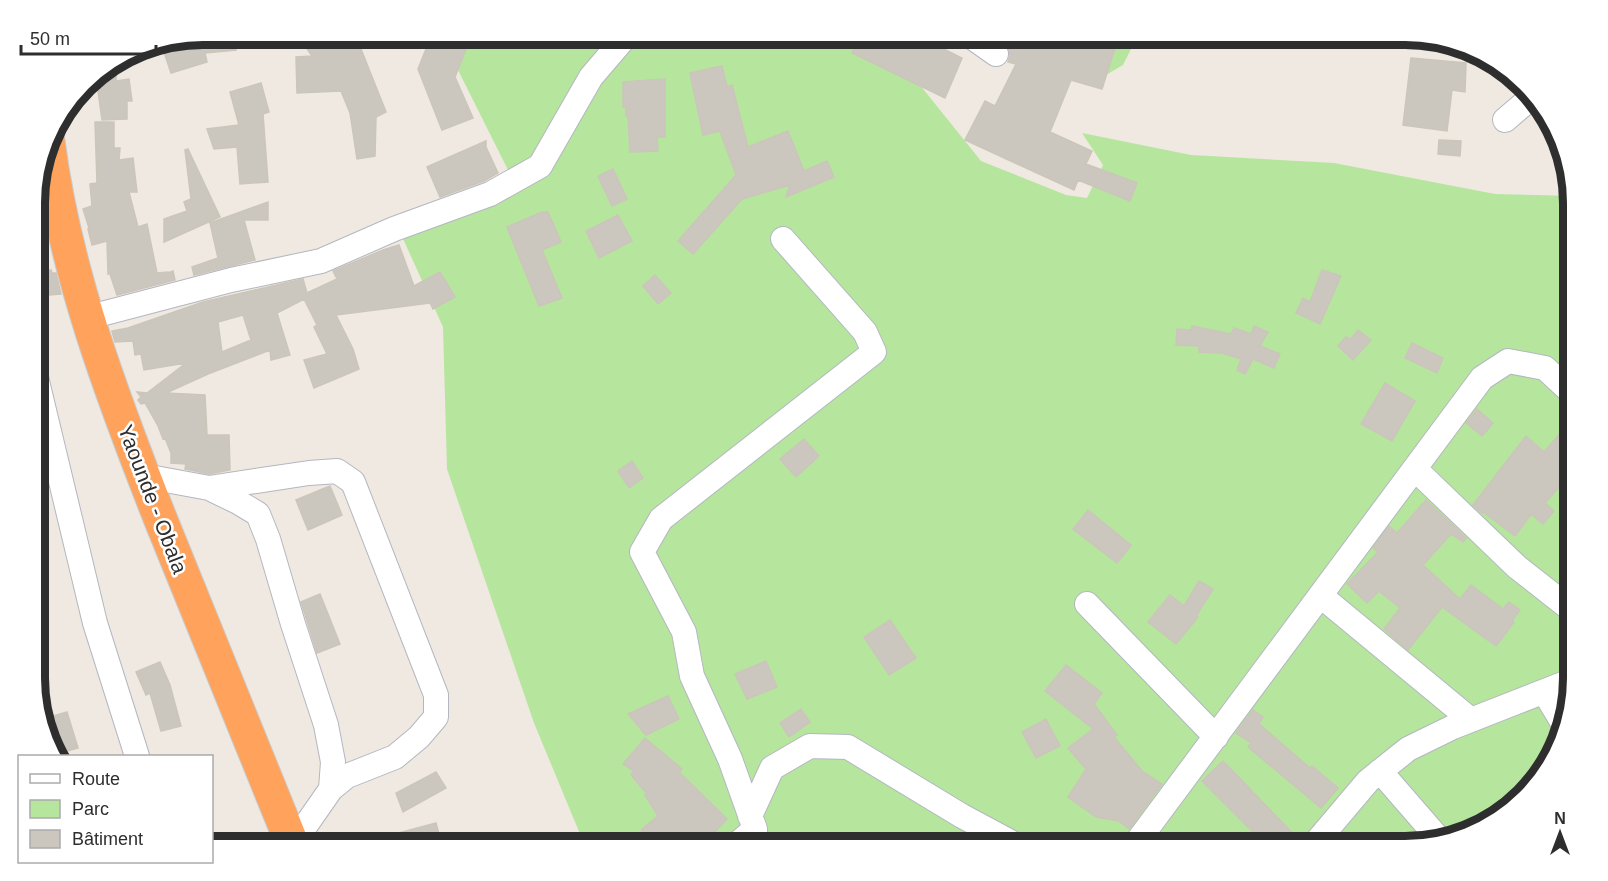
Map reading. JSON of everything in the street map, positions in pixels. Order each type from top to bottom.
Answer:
[{"type":"highway","name":"Yaounde - Obala","points":[[51,161],[56,200],[86,318],[125,429],[288,836]]},
{"type":"street","points":[[86,318],[231,280],[321,261],[394,229],[490,194],[540,166],[591,77],[618,45]]},
{"type":"street","points":[[984,45],[996,54]]},
{"type":"street","points":[[1505,120],[1526,102]]},
{"type":"street","points":[[747,836],[755,829],[730,759],[692,676],[684,632],[642,552],[661,519],[874,352],[865,332],[783,239]]},
{"type":"street","points":[[1142,836],[1482,378],[1508,361],[1545,369],[1563,385]]},
{"type":"street","points":[[45,415],[95,623],[137,755]]},
{"type":"street","points":[[1415,469],[1517,567],[1563,603]]},
{"type":"street","points":[[209,488],[337,471],[353,482],[436,694],[436,717],[419,736],[395,757],[347,776],[331,789],[299,836]]},
{"type":"street","points":[[144,476],[209,488],[258,514],[326,725],[333,762],[331,789]]},
{"type":"street","points":[[1321,596],[1472,720]]},
{"type":"street","points":[[1087,604],[1216,737]]},
{"type":"street","points":[[1321,836],[1368,781],[1408,748],[1453,727],[1563,685]]},
{"type":"street","points":[[1545,693],[1558,715]]},
{"type":"street","points":[[750,816],[772,768],[810,746],[848,747],[999,836]]},
{"type":"street","points":[[1380,771],[1433,833]]},
{"type":"green space","points":[[425,45],[905,45],[895,54],[981,161],[1066,195],[1087,198],[1103,165],[1082,133],[1191,155],[1334,163],[1495,194],[1563,196],[1563,688],[1555,729],[1536,766],[1509,797],[1475,820],[1456,828],[1415,836],[581,836],[534,723],[447,469],[443,327],[400,232],[514,182],[449,52]]},
{"type":"green space","points":[[1069,45],[1133,45],[1123,65],[1099,79]]},
{"type":"building","points":[[193,45],[236,45],[236,50],[205,53],[207,62],[171,73],[163,50]]},
{"type":"building","points":[[304,45],[359,45],[386,112],[376,117],[375,156],[357,159],[350,113],[341,91],[297,93],[296,57],[312,56]]},
{"type":"building","points":[[428,45],[468,45],[455,77],[473,118],[442,130],[418,69]]},
{"type":"building","points":[[856,45],[936,45],[962,58],[945,98],[852,53]]},
{"type":"building","points":[[1105,45],[1115,48],[1102,89],[1071,80],[1050,132],[1092,151],[1086,164],[1137,183],[1130,201],[1078,180],[1074,190],[965,140],[985,101],[995,106],[1016,64],[1008,62],[1010,55],[1008,46]]},
{"type":"building","points":[[1411,58],[1466,63],[1465,92],[1452,90],[1447,131],[1403,125]]},
{"type":"building","points":[[722,66],[727,87],[732,85],[748,147],[788,131],[804,171],[827,161],[834,177],[786,197],[790,185],[742,199],[693,254],[678,241],[736,175],[720,131],[703,135],[690,73]]},
{"type":"building","points":[[116,71],[116,81],[129,79],[132,101],[127,101],[127,119],[102,120],[97,85]]},
{"type":"building","points":[[665,79],[665,137],[657,137],[658,151],[630,152],[628,116],[626,116],[626,107],[623,107],[623,82]]},
{"type":"building","points":[[261,83],[269,112],[263,114],[268,182],[240,184],[237,147],[214,149],[207,129],[239,125],[230,92]]},
{"type":"building","points":[[95,122],[114,122],[114,148],[120,148],[119,160],[133,158],[137,192],[129,192],[138,227],[147,224],[157,273],[173,271],[175,280],[117,295],[110,274],[108,274],[107,241],[92,245],[83,209],[92,206],[90,184],[97,183]]},
{"type":"building","points":[[1439,140],[1461,141],[1460,156],[1438,154]]},
{"type":"building","points":[[486,141],[486,147],[498,173],[484,181],[440,197],[427,167]]},
{"type":"building","points":[[188,149],[220,217],[164,242],[164,219],[187,211],[184,202],[191,199],[185,150]]},
{"type":"building","points":[[613,169],[627,199],[612,206],[598,176]]},
{"type":"building","points":[[268,202],[268,220],[244,220],[255,260],[194,275],[192,267],[218,258],[210,223]]},
{"type":"building","points":[[542,212],[548,212],[561,242],[542,250],[562,298],[539,306],[507,227]]},
{"type":"building","points":[[618,215],[632,241],[599,258],[586,231]]},
{"type":"building","points":[[399,245],[414,286],[440,272],[455,297],[433,309],[430,303],[336,315],[353,349],[359,369],[314,388],[304,360],[327,354],[314,327],[317,325],[304,299],[277,313],[290,355],[271,360],[270,350],[166,393],[205,395],[207,435],[229,435],[230,470],[209,474],[185,469],[186,464],[171,463],[171,453],[165,438],[163,439],[145,403],[141,404],[138,400],[141,397],[137,392],[147,393],[186,363],[144,370],[141,354],[135,355],[133,341],[115,342],[112,331],[128,328],[203,302],[303,279],[307,293],[337,279],[333,271]],"holes":[[[243,315],[251,340],[222,352],[218,322]]]},
{"type":"building","points":[[51,270],[52,273],[56,273],[61,294],[45,295],[45,272]]},
{"type":"building","points":[[1322,270],[1341,276],[1320,324],[1296,313],[1303,298],[1310,302]]},
{"type":"building","points":[[655,275],[671,293],[658,304],[643,286]]},
{"type":"building","points":[[1192,326],[1231,334],[1234,328],[1251,334],[1254,326],[1268,332],[1260,346],[1280,354],[1274,368],[1253,359],[1245,374],[1237,370],[1241,359],[1222,353],[1199,352],[1199,346],[1176,345],[1177,329],[1191,330]]},
{"type":"building","points":[[1358,330],[1371,340],[1353,360],[1338,346],[1346,337],[1351,339]]},
{"type":"building","points":[[1412,343],[1443,358],[1437,373],[1405,358]]},
{"type":"building","points":[[1385,383],[1415,401],[1392,441],[1361,424]]},
{"type":"building","points":[[1477,409],[1493,423],[1482,436],[1466,423]]},
{"type":"building","points":[[1563,430],[1563,483],[1545,503],[1554,511],[1543,524],[1531,514],[1515,536],[1473,505],[1526,436],[1544,452]]},
{"type":"building","points":[[804,439],[819,456],[796,477],[780,459]]},
{"type":"building","points":[[632,461],[643,478],[629,488],[618,471]]},
{"type":"building","points":[[330,486],[342,515],[308,530],[296,500]]},
{"type":"building","points":[[1426,500],[1466,538],[1463,542],[1451,534],[1423,565],[1460,599],[1471,585],[1503,609],[1509,602],[1520,610],[1496,646],[1442,607],[1408,650],[1384,629],[1400,608],[1379,591],[1367,603],[1347,584],[1378,552],[1373,548],[1389,526],[1397,533]]},
{"type":"building","points":[[1088,510],[1131,545],[1117,563],[1073,529]]},
{"type":"building","points":[[1199,581],[1213,589],[1196,616],[1198,617],[1176,644],[1148,622],[1170,595],[1184,606]]},
{"type":"building","points":[[320,594],[340,644],[317,653],[301,602]]},
{"type":"building","points":[[890,620],[916,658],[889,675],[864,637]]},
{"type":"building","points":[[766,661],[777,687],[747,699],[735,674]]},
{"type":"building","points":[[160,662],[170,685],[181,726],[161,731],[150,693],[146,695],[136,672]]},
{"type":"building","points":[[1066,665],[1102,693],[1094,704],[1117,735],[1114,737],[1143,772],[1162,784],[1129,829],[1119,821],[1096,817],[1068,797],[1086,769],[1068,748],[1093,729],[1045,691]]},
{"type":"building","points":[[668,696],[679,719],[646,735],[628,714]]},
{"type":"building","points":[[801,709],[810,722],[789,737],[780,723]]},
{"type":"building","points":[[1253,710],[1263,717],[1259,724],[1310,768],[1312,766],[1338,788],[1321,808],[1248,747],[1251,743],[1236,733]]},
{"type":"building","points":[[67,712],[78,748],[64,752],[50,717]]},
{"type":"building","points":[[1046,719],[1060,746],[1036,758],[1022,732]]},
{"type":"building","points":[[645,738],[682,769],[679,772],[727,819],[711,836],[647,836],[641,830],[658,816],[645,795],[647,794],[631,775],[634,771],[623,764]]},
{"type":"building","points":[[1223,761],[1295,836],[1257,836],[1202,781]]},
{"type":"building","points":[[436,772],[446,788],[403,812],[396,793]]},
{"type":"building","points":[[436,823],[439,836],[387,836]]}]
